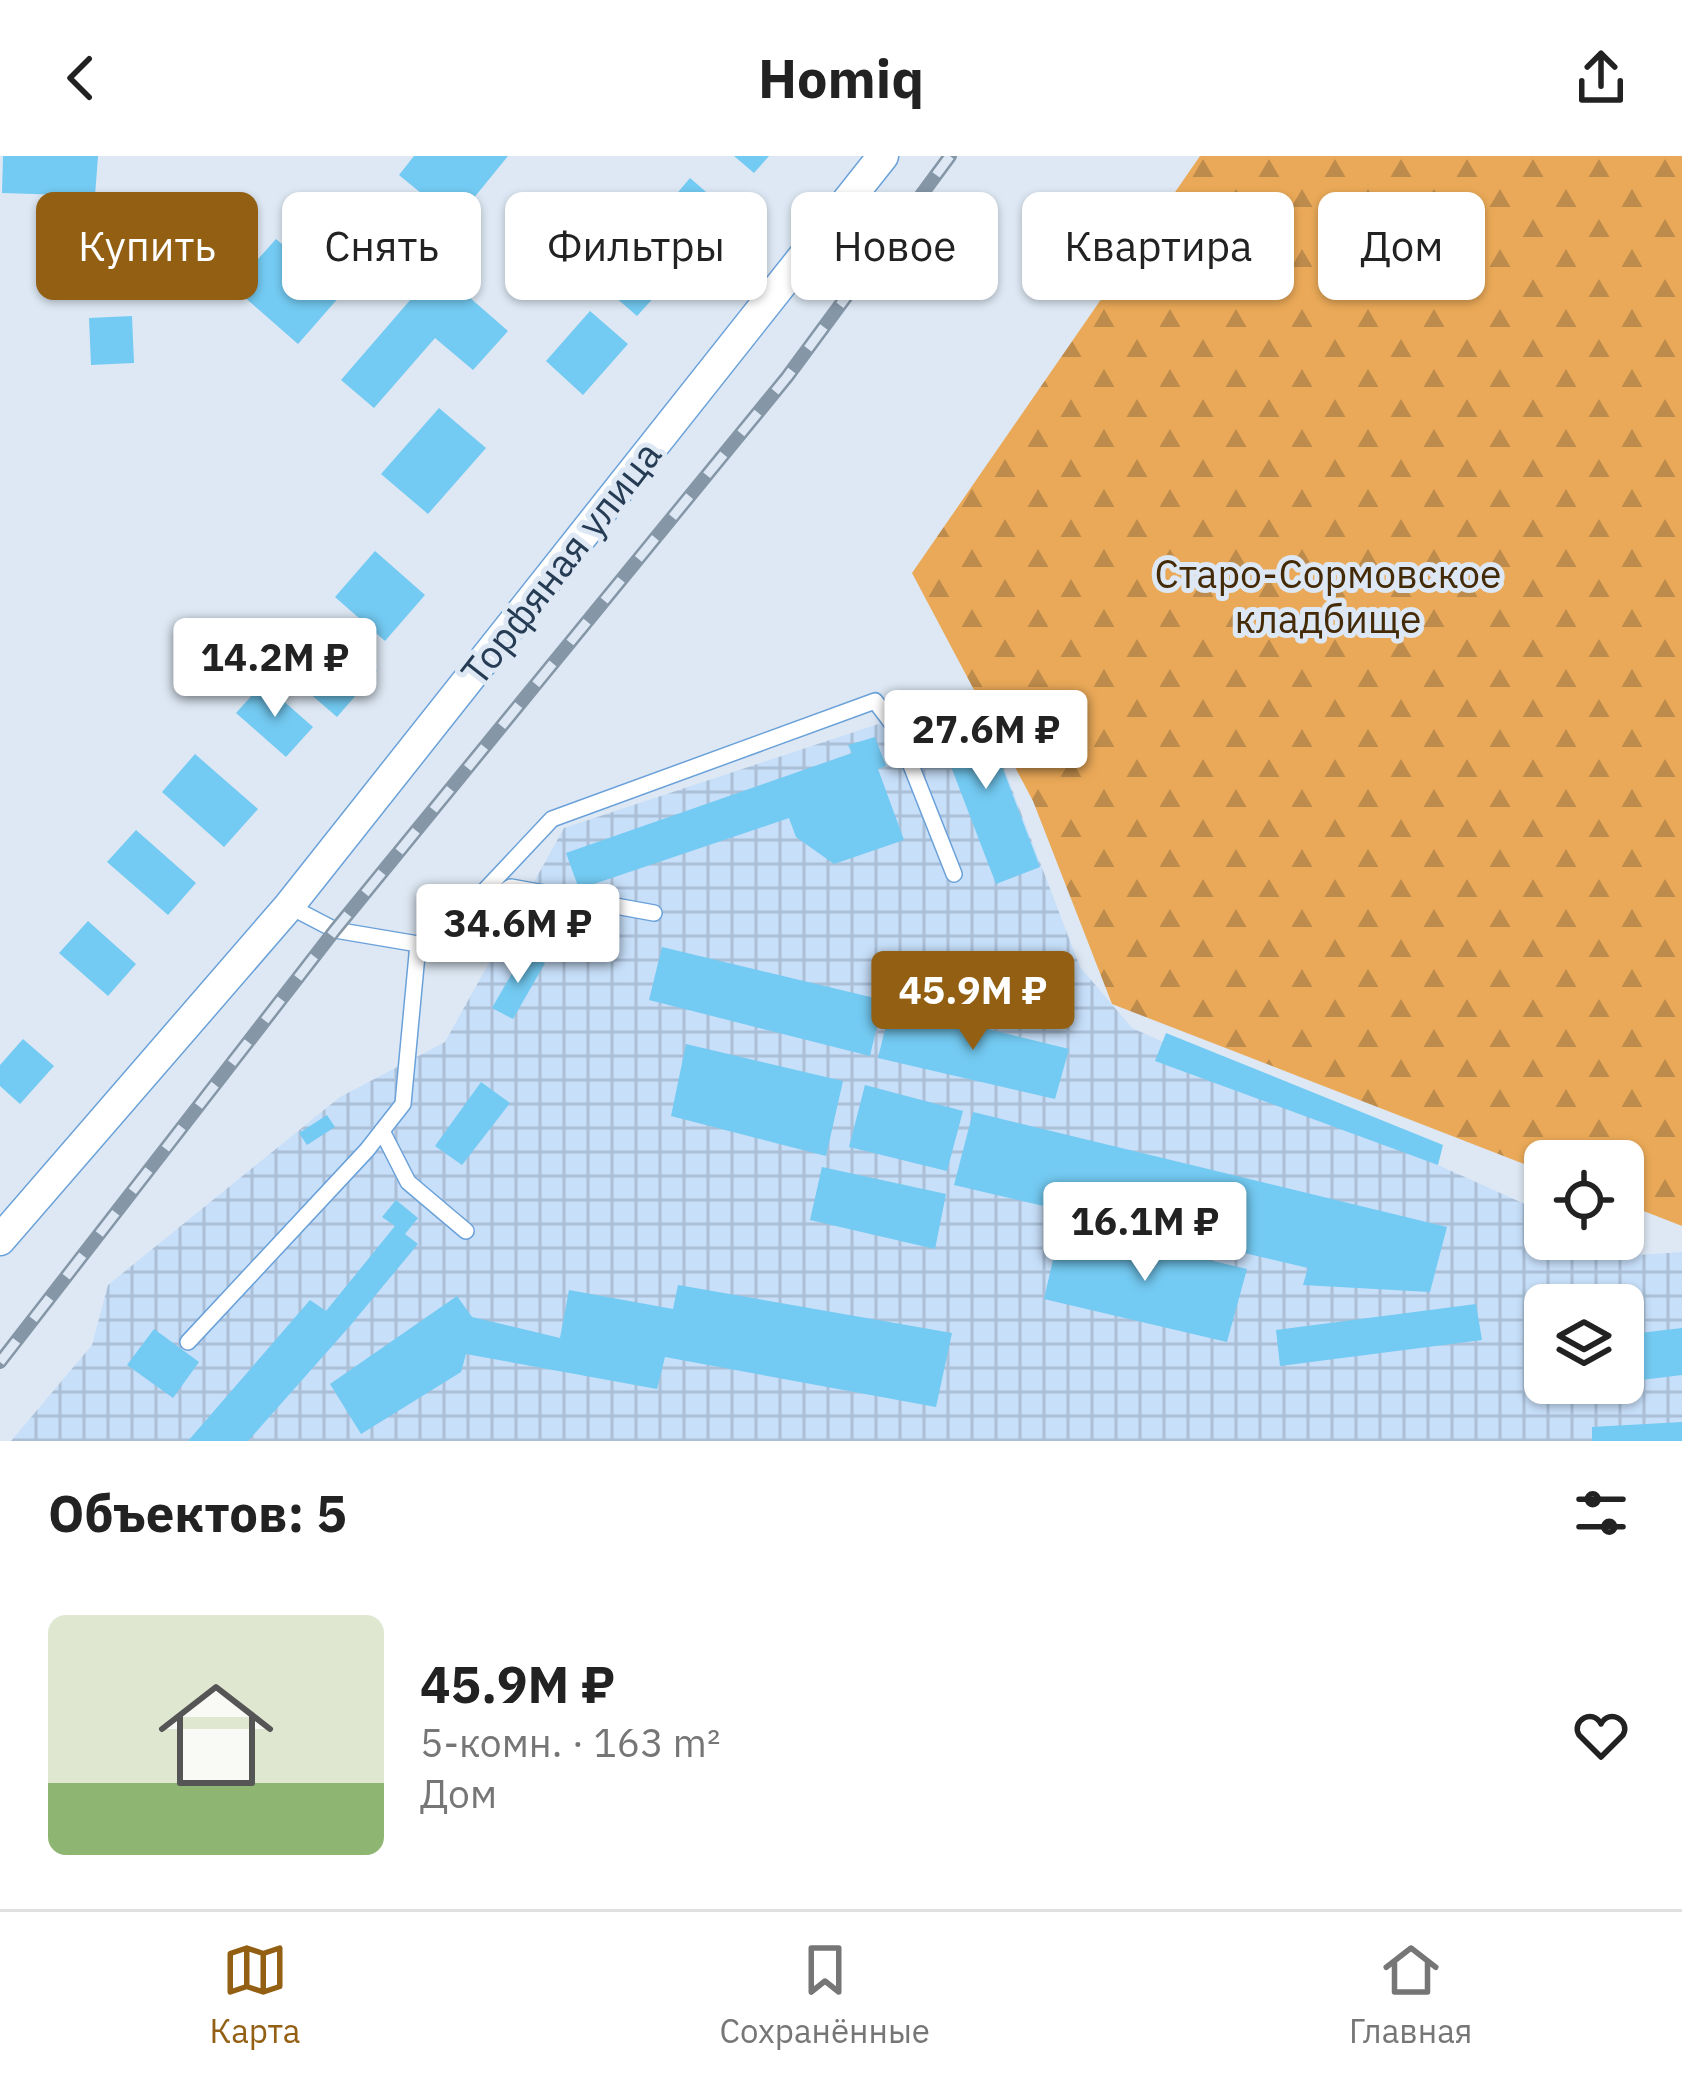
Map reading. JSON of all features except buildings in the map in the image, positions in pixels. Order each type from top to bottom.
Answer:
[{"type":"street","name":"Торфяная улица","points":[[0,1240],[289,906],[883,156]]},
{"type":"lane","points":[[458,920],[552,819],[875,701],[897,730],[954,874]]},
{"type":"lane","points":[[289,906],[334,930],[418,944],[511,887],[654,914]]},
{"type":"lane","points":[[188,1342],[403,1105],[418,944]]},
{"type":"lane","points":[[382,1131],[408,1182],[466,1231]]},
{"type":"shaded area","points":[[975,692],[1080,967],[1132,1028],[1524,1204],[1524,1260],[1644,1260],[1644,1255],[1682,1252],[1682,1441],[11,1441],[92,1345],[108,1285],[340,1097],[445,1042],[564,828]]},
{"type":"green space","name":"Старо-Сормовское кладбище","points":[[1200,156],[1682,156],[1682,1226],[1644,1211],[1644,1140],[1524,1140],[1524,1164],[1112,1004],[1033,801],[912,573],[1101,300],[1294,300],[1294,192],[1175,192]]},
{"type":"railway","points":[[0,1362],[335,930],[787,377],[950,156]]}]
